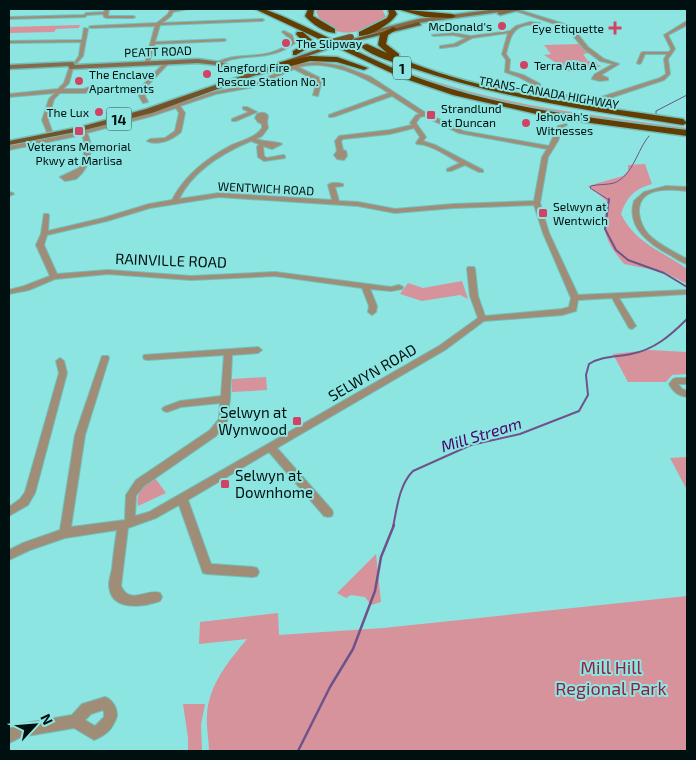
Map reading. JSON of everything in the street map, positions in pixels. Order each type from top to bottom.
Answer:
[{"type":"highway","points":[[248,9],[402,83]]},
{"type":"highway","name":"TRANS-CANADA HIGHWAY","points":[[258,9],[302,27],[391,70],[430,85],[507,106],[687,133]]},
{"type":"highway","name":"TRANS-CANADA HIGHWAY","points":[[272,9],[405,69],[457,87],[540,105],[687,124]]},
{"type":"highway","points":[[310,9],[309,16],[314,22],[391,59],[454,80],[509,93],[687,124]]},
{"type":"highway","points":[[357,36],[390,19],[393,14],[391,9]]},
{"type":"highway","points":[[399,9],[425,15],[452,16]]},
{"type":"highway","points":[[399,9],[418,22]]},
{"type":"highway","points":[[393,29],[384,34],[382,45],[395,56],[438,74],[509,93]]},
{"type":"highway","points":[[296,53],[309,46],[309,42],[300,34]]},
{"type":"highway","points":[[250,73],[291,61],[329,58],[356,64],[402,83],[476,104],[584,118]]},
{"type":"main road","points":[[326,46],[357,36],[418,22],[503,9]]},
{"type":"main road","points":[[357,36],[418,22],[482,18],[520,10]]},
{"type":"main road","name":"14","points":[[9,143],[129,117],[189,98],[296,53],[326,46]]},
{"type":"main road","name":"14","points":[[9,139],[154,106],[326,46]]},
{"type":"main road","name":"PEATT ROAD","points":[[9,67],[198,61],[218,63],[250,73]]},
{"type":"street","points":[[147,62],[158,24],[170,15],[171,10],[186,10]]},
{"type":"street","points":[[520,10],[537,20],[570,28],[586,48],[599,58],[618,64],[597,75]]},
{"type":"street","points":[[9,18],[106,11],[107,17],[133,17]]},
{"type":"street","points":[[49,131],[46,118],[52,98],[66,83],[78,65],[87,28],[86,13]]},
{"type":"street","points":[[123,26],[126,18]]},
{"type":"street","points":[[87,28],[262,20]]},
{"type":"street","points":[[434,35],[455,34],[471,37],[509,32],[522,23],[537,20]]},
{"type":"street","points":[[551,95],[594,101],[653,82],[668,74],[666,59],[673,49],[666,35],[687,23]]},
{"type":"street","name":"PEATT ROAD","points":[[218,63],[228,59],[259,58],[272,54],[293,43],[290,36],[284,32]]},
{"type":"street","points":[[509,32],[504,54],[508,60],[506,71],[521,76],[538,86]]},
{"type":"street","points":[[442,47],[455,45],[471,37]]},
{"type":"street","points":[[9,42],[84,40]]},
{"type":"street","points":[[153,43],[224,40]]},
{"type":"street","points":[[639,62],[642,60],[640,55],[643,53],[670,53]]},
{"type":"street","points":[[145,102],[142,96],[145,86],[168,62]]},
{"type":"street","points":[[9,148],[84,133],[178,108],[211,95],[246,87],[294,67],[312,64],[334,65],[369,78],[424,114],[461,132],[549,148]]},
{"type":"street","points":[[294,67],[320,80],[316,95]]},
{"type":"street","points":[[250,73],[264,80]]},
{"type":"street","points":[[9,94],[85,91],[94,88]]},
{"type":"street","points":[[331,116],[392,94]]},
{"type":"street","points":[[150,141],[166,140],[178,132],[182,112],[178,108]]},
{"type":"street","points":[[175,200],[188,180],[201,169],[225,152],[264,131],[265,123],[259,116],[244,108]]},
{"type":"street","points":[[414,126],[418,116],[424,114]]},
{"type":"street","points":[[234,120],[259,116]]},
{"type":"street","points":[[564,125],[560,127],[555,141],[549,148],[542,168],[537,203],[543,227],[575,298],[687,292]]},
{"type":"street","points":[[414,126],[423,137],[420,142],[433,146],[481,171]]},
{"type":"street","points":[[340,152],[338,141],[342,137],[390,132],[414,126]]},
{"type":"street","points":[[80,170],[88,147],[87,138],[84,133]]},
{"type":"street","points":[[250,139],[264,143],[260,146],[261,158],[269,160],[283,157]]},
{"type":"street","points":[[449,170],[464,163]]},
{"type":"street","points":[[336,202],[331,185],[341,185]]},
{"type":"street","points":[[687,189],[664,189],[645,194],[636,202],[634,216],[636,224],[643,235],[687,262]]},
{"type":"street","name":"WENTWICH ROAD","points":[[44,234],[175,200],[219,195],[336,202],[395,211],[454,206],[537,203]]},
{"type":"street","points":[[46,214],[44,234],[40,245],[54,277]]},
{"type":"street","points":[[471,269],[474,296],[482,319]]},
{"type":"street","name":"RAINVILLE ROAD","points":[[9,292],[33,286],[54,277],[108,272],[190,278],[275,274],[391,288],[400,287]]},
{"type":"street","points":[[365,285],[373,306],[372,312]]},
{"type":"street","points":[[615,297],[632,326]]},
{"type":"street","name":"SELWYN ROAD","points":[[9,555],[26,546],[65,533],[126,524],[152,515],[442,348],[482,319],[562,312],[573,309],[575,298]]},
{"type":"street","points":[[147,357],[258,350]]},
{"type":"street","points":[[156,597],[136,602],[120,597],[116,592],[115,586],[130,495],[140,482],[213,433],[224,420],[228,352]]},
{"type":"street","points":[[65,533],[80,434],[105,358]]},
{"type":"street","points":[[9,512],[24,502],[30,493],[63,374],[60,361]]},
{"type":"street","points":[[687,381],[676,381],[674,384],[679,392],[687,394]]},
{"type":"street","points":[[167,409],[180,404],[226,399]]},
{"type":"street","points":[[271,448],[328,513]]},
{"type":"street","points":[[182,498],[207,569],[253,572]]},
{"type":"street","points":[[9,736],[20,731],[75,721]]},
{"type":"green space","points":[[319,9],[382,9],[386,17],[371,26],[348,33],[332,29],[321,22],[316,11]]},
{"type":"green space","points":[[80,25],[79,28],[56,29],[54,32],[9,33],[9,27]]},
{"type":"green space","points":[[346,44],[386,63],[427,79],[469,91],[556,109],[687,128],[687,130],[552,113],[499,103],[456,91],[423,79],[342,45]]},
{"type":"green space","points":[[580,44],[591,53],[583,54],[588,61],[597,62],[596,64],[601,66],[596,68],[598,69],[570,72],[544,55],[551,54],[544,45]]},
{"type":"green space","points":[[645,164],[652,184],[632,194],[621,214],[634,233],[642,240],[687,269],[687,284],[664,272],[624,264],[612,249],[606,235],[604,220],[607,201],[588,186],[623,176],[628,171],[628,165]]},
{"type":"green space","points":[[462,281],[468,299],[460,295],[422,301],[400,294],[408,283],[423,288]]},
{"type":"green space","points":[[650,350],[687,352],[687,374],[672,375],[666,382],[628,382],[613,354]]},
{"type":"green space","points":[[266,377],[267,390],[232,392],[232,379]]},
{"type":"green space","points":[[687,457],[687,490],[670,458]]},
{"type":"green space","points":[[155,478],[166,493],[138,506],[139,493],[144,486]]},
{"type":"green space","points":[[376,554],[381,602],[371,605],[365,597],[351,595],[346,598],[337,593]]},
{"type":"green space","name":"Mill Hill Regional Park","points":[[687,596],[687,751],[209,751],[207,720],[211,693],[227,665],[247,639],[199,644],[200,622],[278,613],[279,635],[383,628]]},
{"type":"green space","points":[[183,704],[205,704],[201,725],[202,751],[188,751]]},
{"type":"waterway","name":"Mill Stream","points":[[656,115],[656,111],[687,95]]},
{"type":"waterway","name":"Mill Stream","points":[[609,200],[590,188],[591,186],[611,184],[626,175],[649,136]]},
{"type":"waterway","name":"Mill Stream","points":[[609,200],[605,229],[616,250],[628,260],[664,273],[687,287]]},
{"type":"waterway","name":"Mill Stream","points":[[393,527],[402,490],[413,471],[471,445],[520,434],[579,411],[588,395],[586,375],[589,364],[604,358],[631,354],[647,349],[668,336],[687,319]]},
{"type":"waterway","name":"Mill Stream","points":[[298,751],[330,687],[353,649],[375,591],[381,557],[394,525]]},
{"type":"place","name":"McDonald's","points":[[502,26]]},
{"type":"place","name":"Eye Etiquette","points":[[615,28]]},
{"type":"place","name":"The Slipway","points":[[286,43]]},
{"type":"place","name":"Terra Alta A","points":[[524,65]]},
{"type":"place","name":"Langford Fire Rescue Station No. 1","points":[[207,74]]},
{"type":"place","name":"The Enclave Apartments","points":[[79,81]]},
{"type":"place","name":"The Lux","points":[[99,112]]},
{"type":"place","name":"Strandlund at Duncan","points":[[431,115]]},
{"type":"place","name":"Jehovah's Witnesses","points":[[526,123]]},
{"type":"place","name":"Veterans Memorial Pkwy at Marlisa","points":[[79,131]]},
{"type":"place","name":"Selwyn at Wentwich","points":[[543,213]]},
{"type":"place","name":"Selwyn at Wynwood","points":[[297,421]]},
{"type":"place","name":"Selwyn at Downhome","points":[[225,484]]}]
